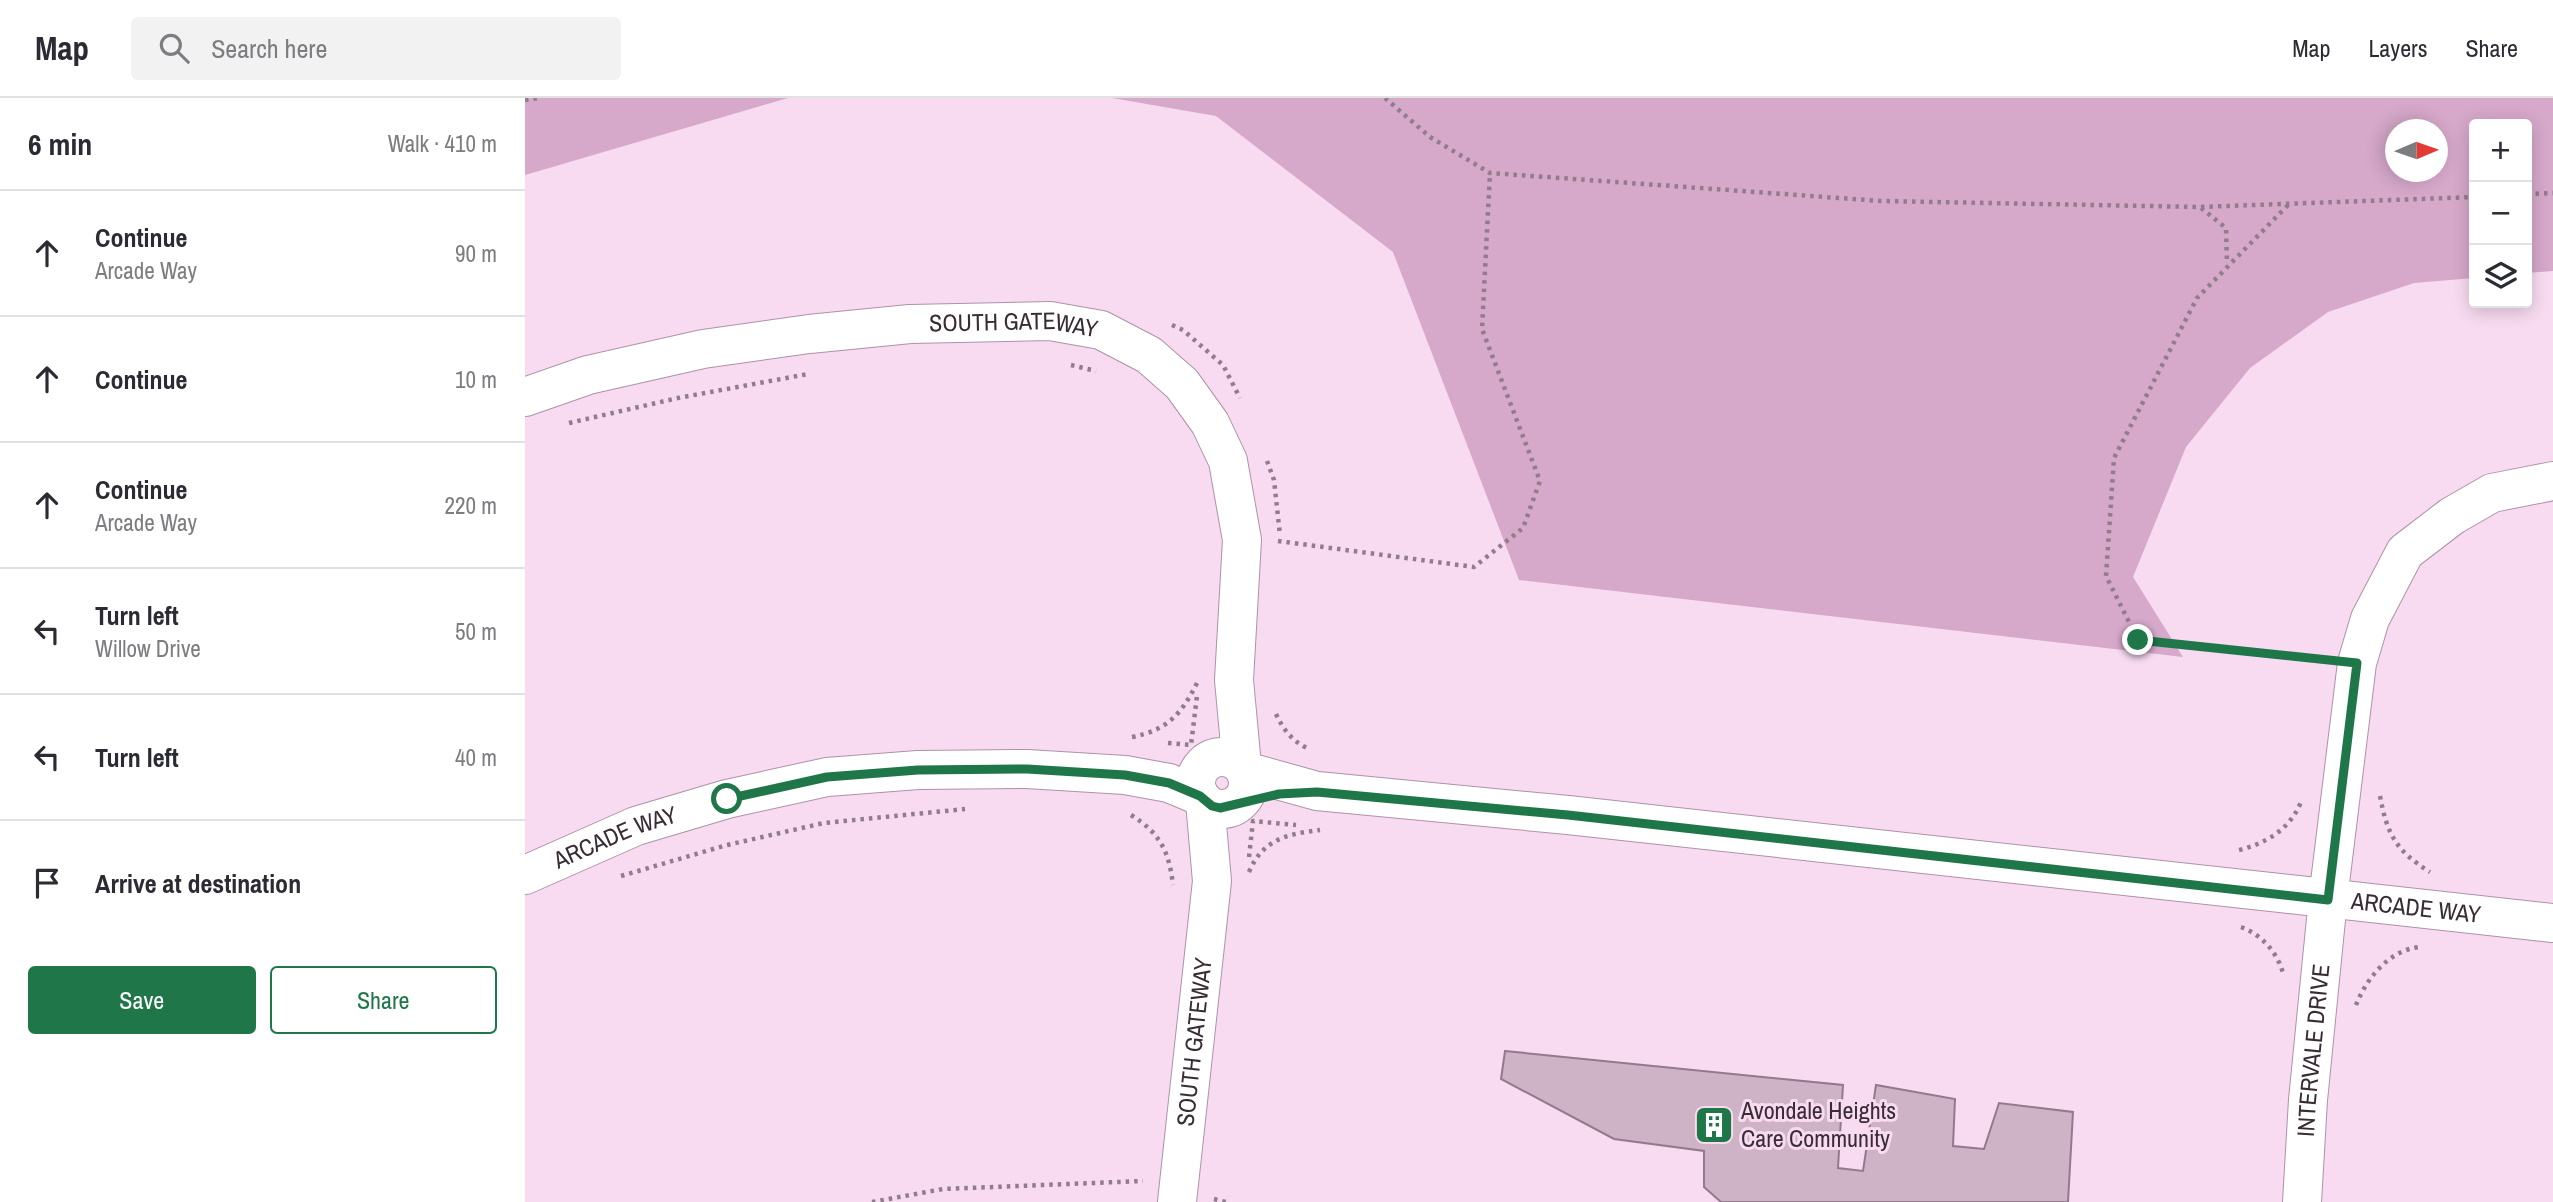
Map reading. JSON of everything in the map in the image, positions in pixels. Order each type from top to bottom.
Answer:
[{"type":"street","name":"SOUTH GATEWAY","points":[[525,397],[588,375],[703,349],[910,324],[1050,321],[1101,330],[1149,355],[1182,384],[1210,423],[1228,461],[1242,540],[1234,680],[1219,779],[1195,1200]]},
{"type":"street","name":"INTERVALE DRIVE","points":[[2302,1202],[2308,1100],[2328,900],[2357,663],[2370,618],[2405,552],[2452,516],[2492,493],[2553,481]]},
{"type":"street","name":"ARCADE WAY","points":[[525,876],[636,826],[727,799],[827,777],[918,770],[1027,769],[1125,757],[1171,771],[1317,792],[1581,817],[2553,923]]},
{"type":"path","points":[[525,100],[540,98]]},
{"type":"path","points":[[1385,98],[1430,137],[1490,173],[1881,201],[2200,207],[2469,197]]},
{"type":"path","points":[[1242,540],[1280,541],[1474,567],[1523,528],[1540,481],[1482,329],[1490,173]]},
{"type":"path","points":[[2532,194],[2553,193]]},
{"type":"path","points":[[2289,204],[2197,298],[2115,458],[2106,576],[2138,640],[2357,663]]},
{"type":"path","points":[[2200,207],[2226,228],[2227,265]]},
{"type":"path","points":[[1160,320],[1183,330],[1223,365],[1245,408]]},
{"type":"path","points":[[1064,363],[1107,376]]},
{"type":"path","points":[[560,425],[678,398],[813,373]]},
{"type":"path","points":[[1265,454],[1274,480],[1281,525],[1278,555]]},
{"type":"path","points":[[1125,757],[1153,732],[1171,722],[1186,705],[1199,680],[1219,779]]},
{"type":"path","points":[[1272,706],[1283,728],[1298,743],[1315,752]]},
{"type":"path","points":[[2376,808],[2378,784]]},
{"type":"path","points":[[2379,794],[2389,833],[2397,847],[2435,876],[2422,874]]},
{"type":"path","points":[[2240,855],[2228,853],[2255,846],[2277,835],[2296,816],[2304,796]]},
{"type":"path","points":[[620,876],[727,845],[824,823],[973,808]]},
{"type":"path","points":[[1126,812],[1148,825],[1161,841],[1169,860],[1174,896]]},
{"type":"path","points":[[1325,829],[1279,839],[1264,847],[1247,877],[1253,821],[1332,829]]},
{"type":"path","points":[[2253,926],[2231,923],[2251,931],[2267,945],[2279,959],[2284,979]]},
{"type":"path","points":[[2356,1007],[2364,986],[2391,958],[2409,948],[2424,945],[2412,943]]},
{"type":"path","points":[[872,1202],[943,1189],[1144,1181]]},
{"type":"path","points":[[1195,1200],[1226,1202]]},
{"type":"shaded area","points":[[525,98],[788,98],[525,175]]},
{"type":"shaded area","points":[[1112,98],[2553,98],[2553,271],[2532,273],[2532,119],[2469,119],[2469,278],[2414,283],[2328,312],[2250,368],[2186,447],[2133,577],[2183,657],[1519,580],[1393,252],[1216,116]]},
{"type":"building","name":"Avondale Heights Care Community","points":[[1505,1051],[1843,1085],[1838,1168],[1863,1171],[1876,1085],[1955,1099],[1953,1146],[1984,1149],[1999,1103],[2073,1112],[2068,1202],[1721,1202],[1704,1187],[1704,1151],[1614,1139],[1501,1079]]},
{"type":"place","name":"Avondale Heights Care Community","points":[[1714,1125]]},
{"type":"route","points":[[727,799],[827,777],[918,770],[1027,769],[1125,775],[1169,783],[1220,808],[1279,794],[1317,792],[1568,815],[2328,900],[2357,663],[2138,640]]}]
